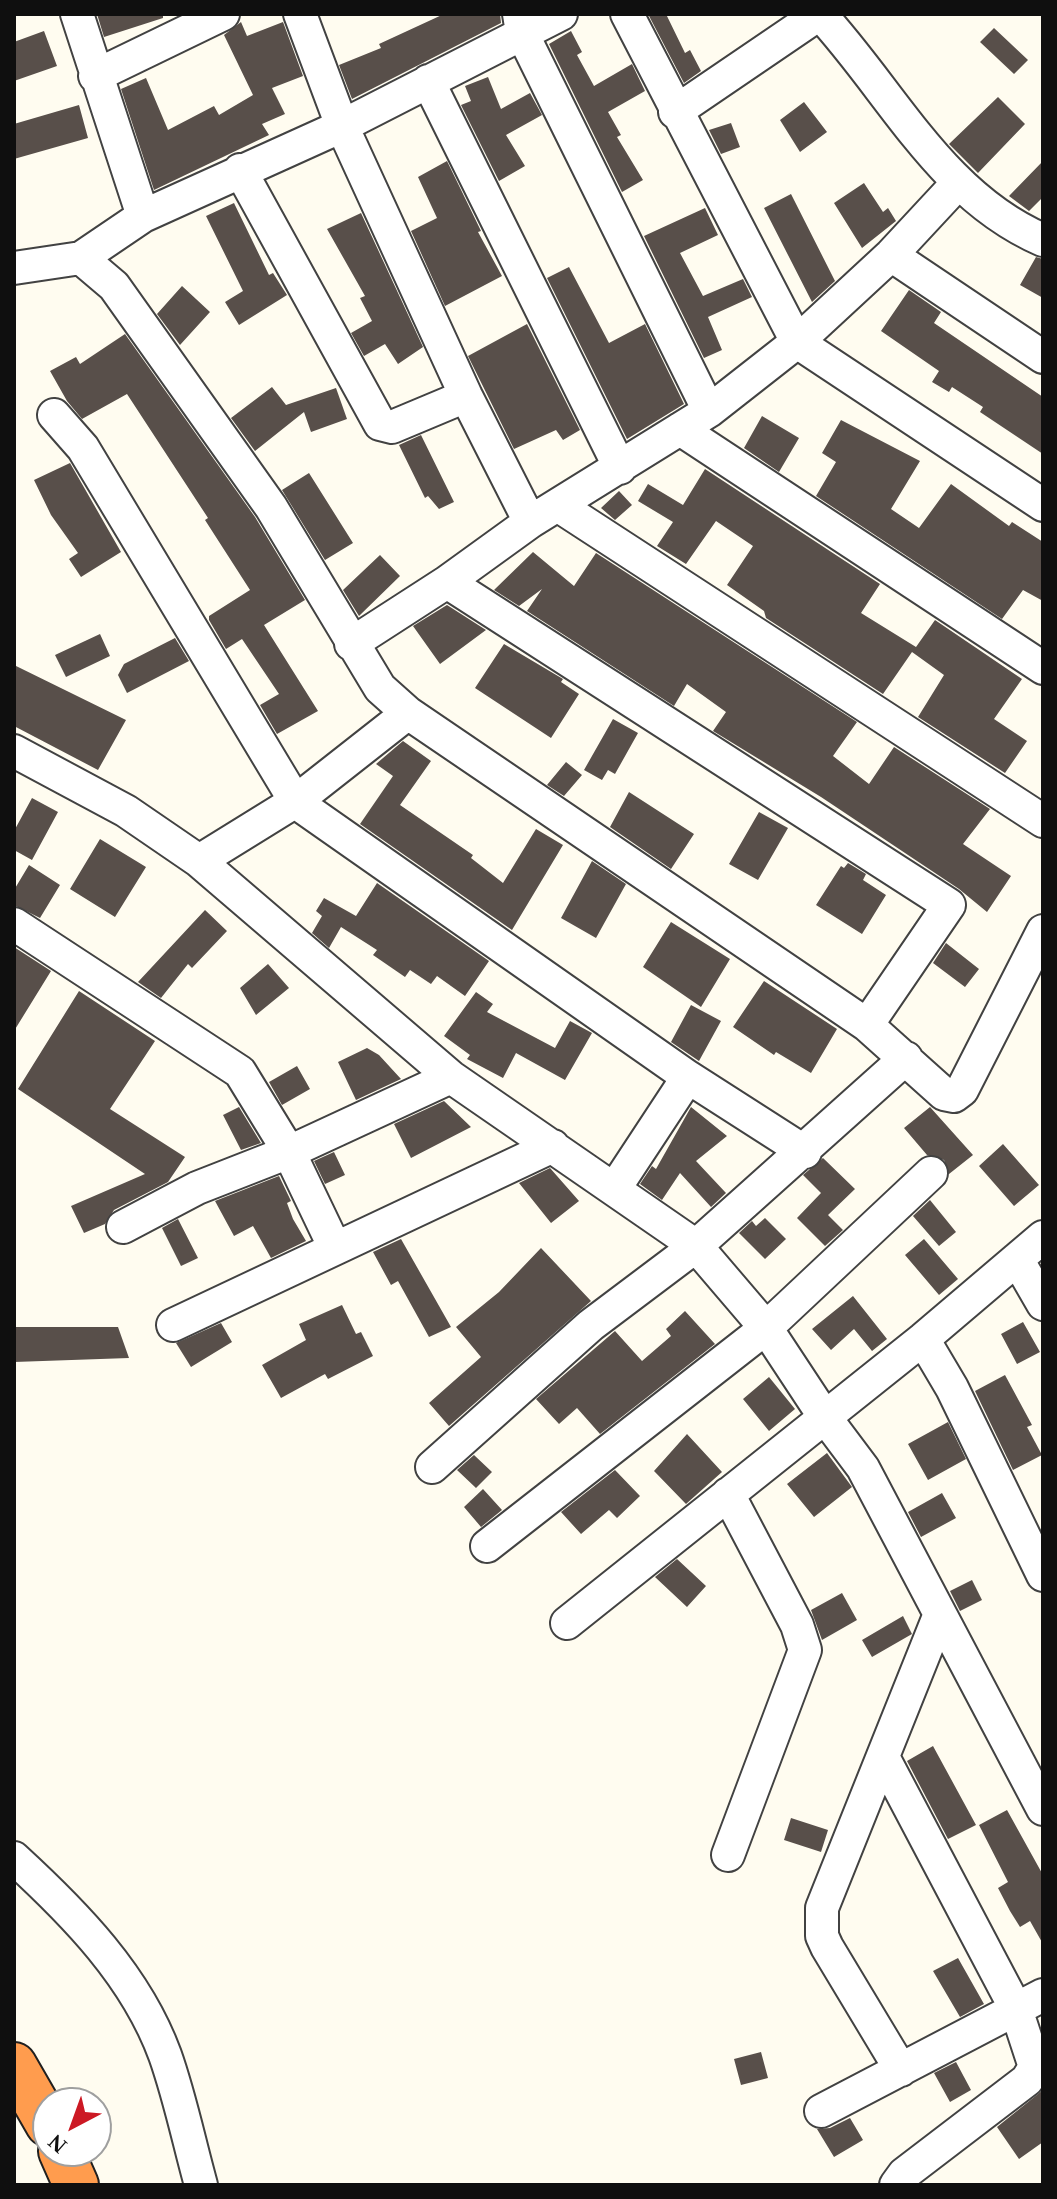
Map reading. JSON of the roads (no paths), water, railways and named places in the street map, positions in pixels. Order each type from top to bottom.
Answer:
[{"type":"highway","points":[[14,2065],[32,2096]]},
{"type":"street","points":[[77,14],[143,216]]},
{"type":"street","points":[[95,76],[223,14]]},
{"type":"street","points":[[300,14],[342,126],[466,396],[530,522]]},
{"type":"street","points":[[14,268],[81,258],[143,216],[342,126],[428,81],[521,23],[561,14]]},
{"type":"street","points":[[627,14],[675,112],[797,342],[1043,505]]},
{"type":"street","points":[[675,112],[827,16],[957,184],[1036,228]]},
{"type":"street","points":[[521,23],[709,411]]},
{"type":"street","points":[[428,81],[620,468]]},
{"type":"street","points":[[240,170],[380,424],[392,427],[466,396]]},
{"type":"street","points":[[351,644],[447,582],[530,522],[709,411],[797,342],[891,255],[957,184]]},
{"type":"street","points":[[891,255],[1043,357]]},
{"type":"street","points":[[81,258],[114,286],[271,507],[380,688],[408,713],[867,1025],[949,1097],[959,1093],[1043,931]]},
{"type":"street","points":[[54,415],[83,448],[296,801],[324,824],[688,1077],[805,1152]]},
{"type":"street","points":[[680,429],[1043,668]]},
{"type":"street","points":[[559,506],[1043,821]]},
{"type":"street","points":[[447,582],[949,905],[867,1025]]},
{"type":"street","points":[[199,861],[296,801],[408,713]]},
{"type":"street","points":[[14,751],[126,811],[199,861],[451,1077],[696,1246],[766,1328],[824,1416],[863,1468],[1043,1809]]},
{"type":"street","points":[[14,924],[240,1072],[289,1152],[334,1246]]},
{"type":"street","points":[[432,1467],[591,1325],[696,1246],[805,1152],[906,1058]]},
{"type":"street","points":[[123,1227],[197,1188],[289,1152],[451,1077]]},
{"type":"street","points":[[615,1188],[688,1077]]},
{"type":"street","points":[[173,1325],[334,1246],[553,1146]]},
{"type":"street","points":[[487,1546],[766,1328],[931,1173]]},
{"type":"street","points":[[567,1623],[923,1339],[1043,1237]]},
{"type":"street","points":[[1017,1259],[1043,1304]]},
{"type":"street","points":[[923,1339],[952,1388],[1043,1575]]},
{"type":"street","points":[[728,1494],[797,1625],[805,1650],[728,1855]]},
{"type":"street","points":[[901,2070],[827,1947],[821,1921],[822,1908],[940,1614]]},
{"type":"street","points":[[883,1757],[1030,2002],[1035,2059],[1032,2073],[904,2174],[896,2185]]},
{"type":"street","points":[[14,1858],[91,1933],[134,1994],[165,2055],[201,2185]]},
{"type":"street","points":[[821,2111],[1030,2002]]}]
